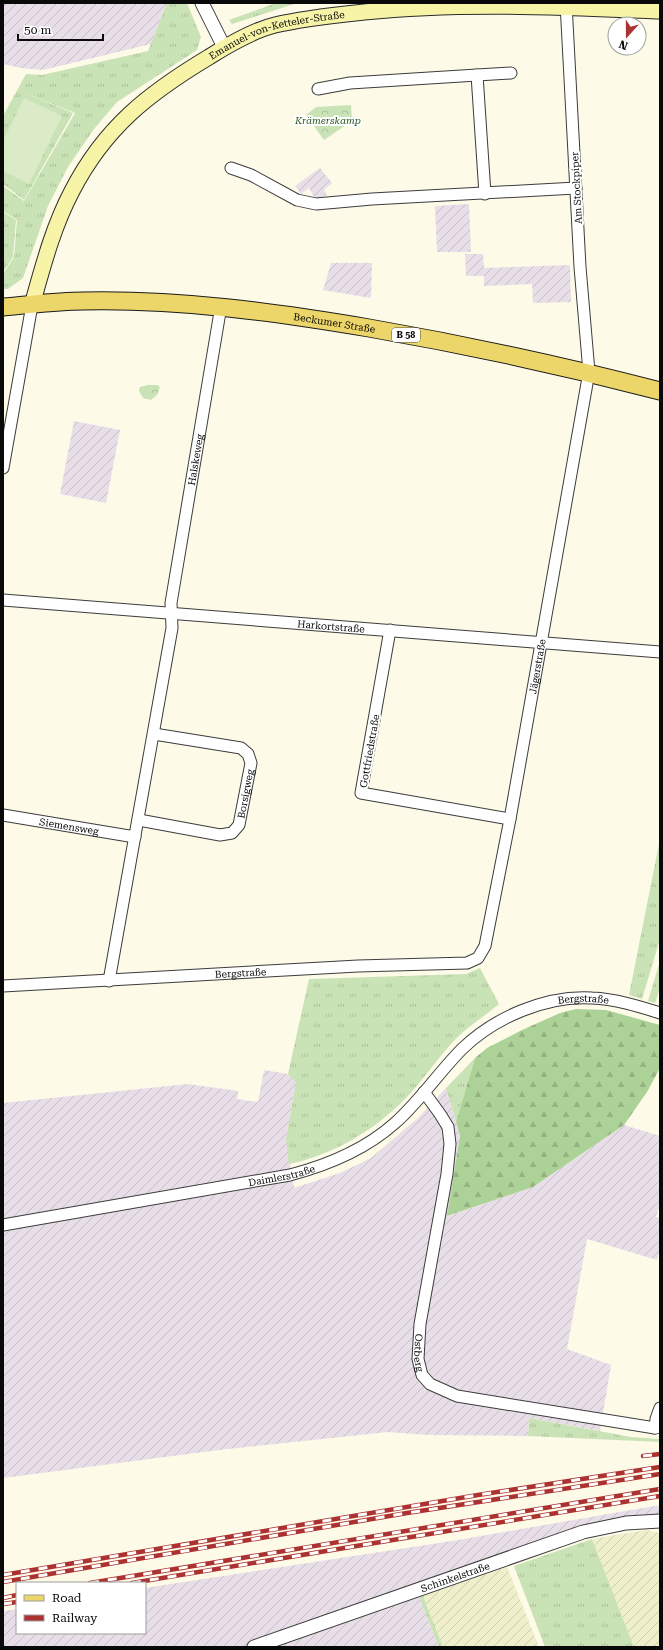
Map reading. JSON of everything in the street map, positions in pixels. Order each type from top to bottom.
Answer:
[{"type":"main road","name":"Emanuel-von-Ketteler-Straße","points":[[32,305],[50,244],[63,210],[83,172],[104,141],[128,113],[162,86],[224,47],[274,25],[328,16],[393,9],[566,5],[660,11]]},
{"type":"main road","name":"Beckumer Straße","points":[[3,308],[81,301],[146,301],[221,306],[313,319],[437,340],[589,372],[660,391]]},
{"type":"street","points":[[202,3],[224,47]]},
{"type":"street","name":"Am Stockpiper","points":[[566,5],[576,188],[589,372]]},
{"type":"street","points":[[318,89],[364,82],[511,73]]},
{"type":"street","points":[[477,75],[485,194]]},
{"type":"street","points":[[231,168],[251,175],[297,200],[316,204],[364,199],[485,194],[576,188]]},
{"type":"street","points":[[3,468],[32,305]]},
{"type":"street","name":"Halskeweg","points":[[171,613],[175,580],[221,306]]},
{"type":"street","name":"Jägerstraße","points":[[478,958],[485,946],[510,819],[589,372]]},
{"type":"street","name":"Harkortstraße","points":[[3,600],[660,652]]},
{"type":"street","points":[[109,981],[139,820],[172,628],[171,613]]},
{"type":"street","name":"Gottfriedstraße","points":[[390,630],[361,793],[510,819]]},
{"type":"street","name":"Borsigweg","points":[[139,820],[220,835],[232,833],[239,825],[251,763],[248,754],[241,748],[154,734]]},
{"type":"street","name":"Siemensweg","points":[[3,815],[135,837]]},
{"type":"street","name":"Bergstraße","points":[[3,986],[358,966],[467,962],[478,958]]},
{"type":"street","name":"Bergstraße","points":[[507,1017],[539,1005],[576,998],[608,1000],[660,1013]]},
{"type":"street","name":"Daimlerstraße","points":[[3,1224],[290,1175],[315,1169],[361,1148],[395,1123],[463,1048],[507,1017]]},
{"type":"street","name":"Ostberg","points":[[424,1092],[448,1127],[450,1144],[447,1174],[420,1324],[418,1360],[422,1375],[435,1387],[457,1396],[658,1428]]},
{"type":"street","points":[[658,1428],[656,1419],[660,1408]]},
{"type":"street","name":"Schinkelstraße","points":[[254,1647],[583,1532],[626,1523],[660,1522]]},
{"type":"shaded area","points":[[3,3],[167,3],[151,44],[43,70],[21,68],[3,64]]},
{"type":"shaded area","points":[[320,168],[332,183],[324,190],[327,195],[315,199],[309,188],[301,194],[295,186]]},
{"type":"shaded area","points":[[469,204],[471,252],[437,252],[435,206]]},
{"type":"shaded area","points":[[465,254],[483,254],[484,268],[570,265],[571,302],[533,303],[532,284],[484,286],[484,276],[466,276]]},
{"type":"shaded area","points":[[331,263],[372,263],[371,298],[323,290]]},
{"type":"shaded area","points":[[74,421],[120,430],[106,503],[60,494]]},
{"type":"shaded area","points":[[264,1070],[288,1074],[296,1083],[286,1138],[294,1188],[340,1173],[371,1158],[419,1117],[446,1088],[460,1136],[448,1216],[533,1187],[624,1125],[660,1136],[660,1204],[656,1217],[660,1218],[660,1249],[657,1260],[587,1239],[567,1349],[611,1365],[600,1431],[529,1418],[528,1436],[429,1435],[388,1432],[219,1450],[3,1478],[3,1103],[188,1084],[238,1091],[237,1099],[258,1102]]},
{"type":"shaded area","points":[[660,1505],[660,1515],[624,1517],[581,1526],[414,1584],[439,1647],[3,1647],[3,1611],[16,1609],[16,1634],[146,1634],[146,1588],[452,1541]]},
{"type":"green space","points":[[167,3],[187,3],[201,37],[197,50],[117,102],[94,129],[68,167],[48,206],[23,278],[8,289],[3,289],[3,274],[14,257],[17,220],[3,211],[3,186],[24,201],[75,113],[20,91],[73,113],[24,200],[3,184],[3,116],[26,74],[42,75],[148,51]]},
{"type":"green space","points":[[276,3],[297,3],[232,24],[229,20]]},
{"type":"green space","points":[[24,98],[62,116],[29,184],[3,171],[3,141]]},
{"type":"green space","name":"Krämerskamp","points":[[351,105],[352,121],[324,140],[306,115],[316,107]]},
{"type":"green space","points":[[3,212],[16,220],[13,257],[3,272]]},
{"type":"green space","points":[[157,385],[160,387],[157,395],[151,400],[143,398],[139,391],[140,387]]},
{"type":"green space","points":[[660,839],[660,939],[642,999],[629,995]]},
{"type":"green space","points":[[660,961],[660,988],[655,1003],[648,1001]]},
{"type":"green space","points":[[480,968],[499,1004],[457,1038],[411,1092],[393,1111],[380,1121],[352,1140],[336,1148],[321,1155],[289,1164],[286,1138],[296,1083],[288,1074],[309,979],[466,974]]},
{"type":"green space","points":[[576,1009],[606,1010],[660,1025],[660,1068],[647,1092],[624,1125],[533,1187],[447,1216],[460,1136],[456,1122],[475,1058],[487,1048],[522,1030],[560,1013]]},
{"type":"green space","points":[[475,1058],[456,1122],[446,1088]]},
{"type":"green space","points":[[529,1418],[631,1437],[660,1439],[660,1442],[528,1436]]},
{"type":"green space","points":[[645,1530],[660,1533],[660,1647],[634,1647],[592,1539]]},
{"type":"green space","points":[[592,1539],[634,1647],[545,1647],[514,1566]]},
{"type":"green space","points":[[507,1567],[539,1647],[443,1647],[423,1596]]},
{"type":"green space","points":[[423,1596],[443,1647],[439,1647],[419,1597]]},
{"type":"railway","points":[[643,1456],[660,1454]]},
{"type":"railway","points":[[3,1575],[478,1495],[660,1467]]},
{"type":"railway","points":[[3,1582],[407,1513],[660,1474]]},
{"type":"railway","points":[[96,1582],[660,1489]]},
{"type":"railway","points":[[138,1582],[660,1496]]},
{"type":"railway","points":[[3,1598],[16,1595]]},
{"type":"railway","points":[[3,1604],[16,1602]]}]
